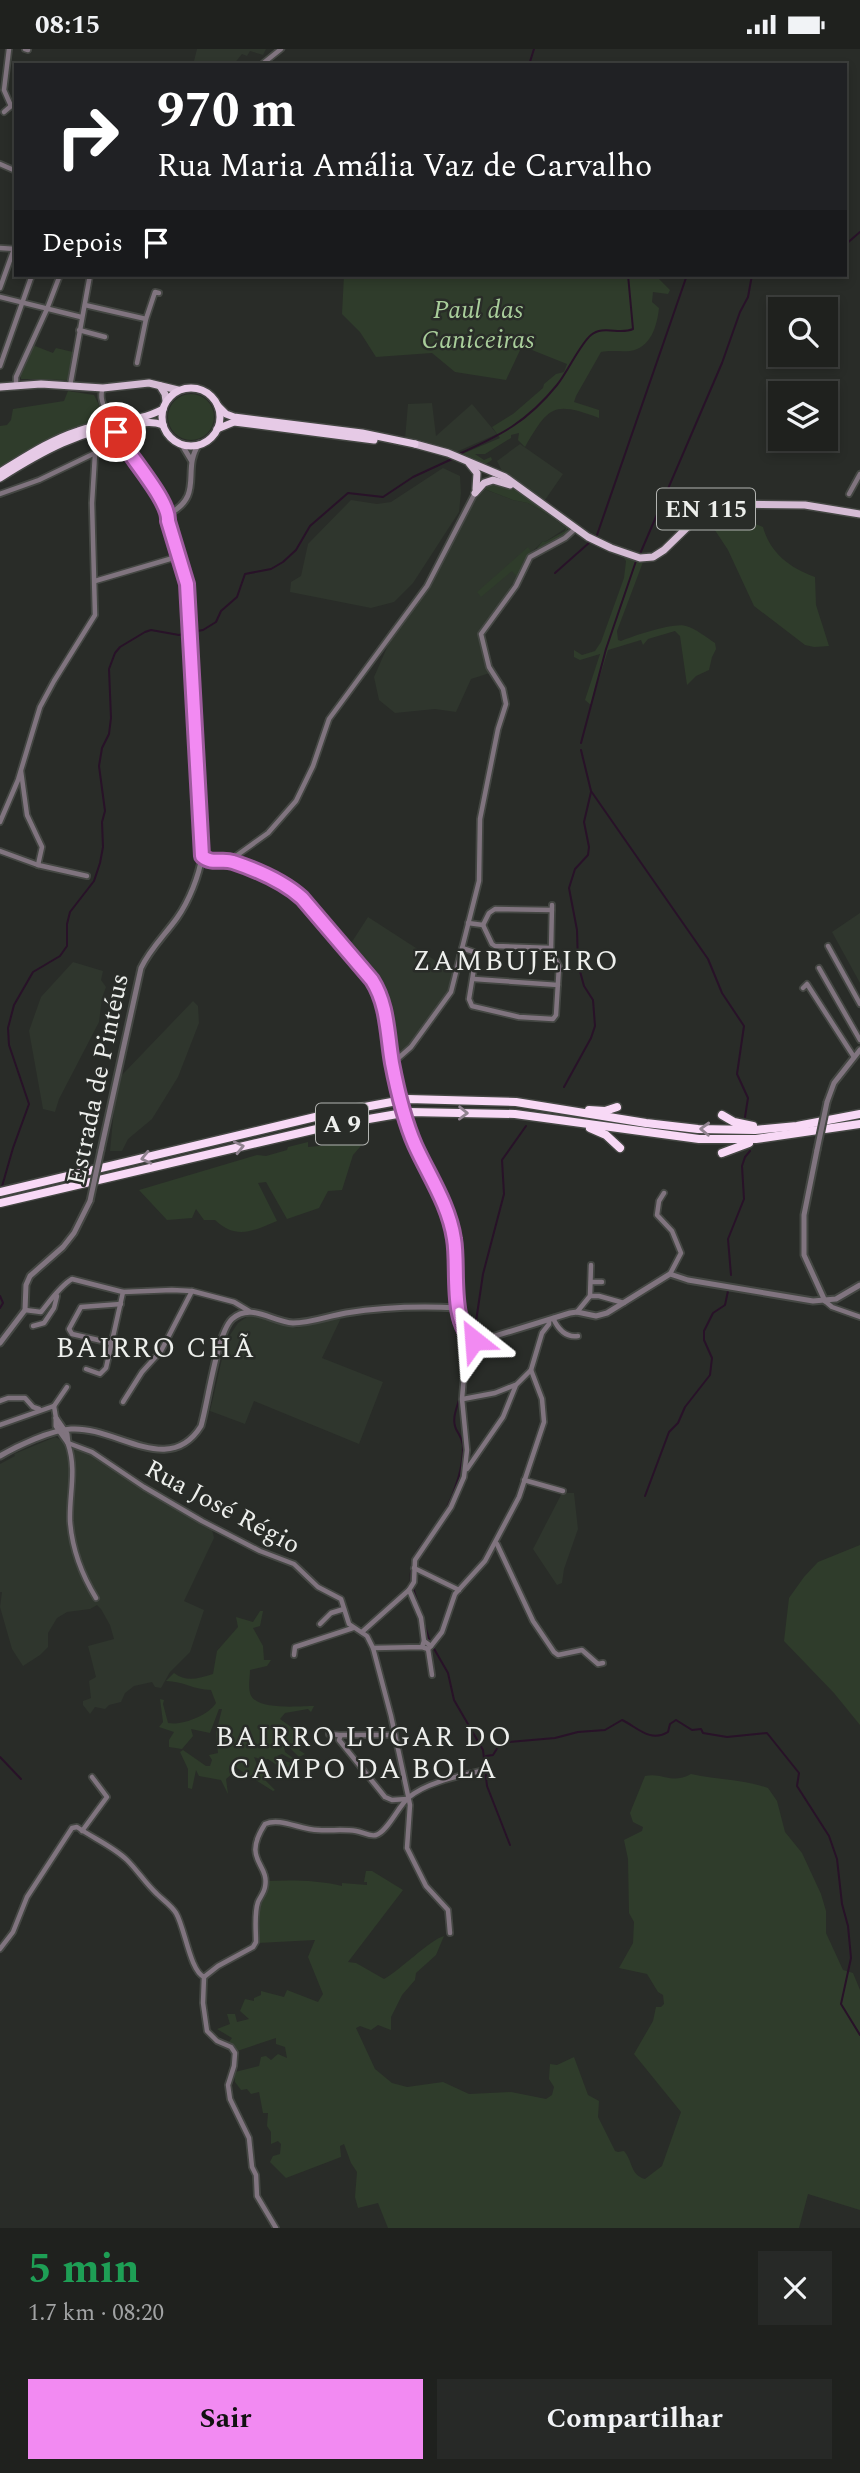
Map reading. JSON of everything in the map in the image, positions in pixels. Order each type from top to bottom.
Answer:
[{"type":"highway","points":[[198,389],[213,398],[218,406],[217,429],[211,437],[199,444],[182,445],[167,434],[163,425],[166,401],[178,390],[198,389]]},
{"type":"highway","name":"EN 115","points":[[218,406],[234,417],[362,433],[415,444]]},
{"type":"highway","points":[[0,472],[34,451],[76,431],[154,414],[163,409]]},
{"type":"highway","points":[[0,478],[77,436],[122,425],[154,422],[163,425]]},
{"type":"highway","name":"EN 115","points":[[217,429],[234,422],[415,444]]},
{"type":"highway","name":"A 9","points":[[0,1192],[331,1113],[408,1099],[516,1102],[698,1129],[755,1130],[860,1114]]},
{"type":"highway","points":[[559,1109],[606,1111],[617,1107]]},
{"type":"highway","name":"A 9","points":[[0,1203],[334,1125],[409,1112],[515,1114],[699,1139],[756,1139],[860,1124]]},
{"type":"highway","points":[[722,1115],[744,1125],[776,1128]]},
{"type":"highway","points":[[554,1119],[596,1129],[620,1148]]},
{"type":"highway","points":[[722,1153],[744,1143],[782,1136]]},
{"type":"main road","points":[[0,387],[41,384],[103,387],[156,384],[178,390]]},
{"type":"main road","points":[[156,384],[163,389],[166,401]]},
{"type":"main road","name":"EN 115","points":[[415,444],[466,460],[506,477],[576,528],[611,548],[640,558],[648,558],[664,550],[702,513],[720,504],[804,505],[860,514]]},
{"type":"main road","points":[[466,460],[477,473],[475,493]]},
{"type":"main road","points":[[484,483],[485,467]]},
{"type":"main road","points":[[475,493],[484,483],[493,479],[521,489]]},
{"type":"street","points":[[4,112],[13,107],[4,90],[9,49]]},
{"type":"street","points":[[264,63],[281,49]]},
{"type":"street","points":[[0,288],[14,252]]},
{"type":"street","points":[[0,366],[2,351],[31,277]]},
{"type":"street","points":[[17,386],[16,377],[59,277]]},
{"type":"street","points":[[70,386],[90,277]]},
{"type":"street","points":[[137,363],[146,319],[155,292],[159,293]]},
{"type":"street","points":[[0,297],[82,317]]},
{"type":"street","points":[[85,305],[146,319]]},
{"type":"street","points":[[79,330],[105,337]]},
{"type":"street","points":[[103,387],[102,400],[111,422]]},
{"type":"street","points":[[116,432],[143,470],[169,515],[188,499],[192,483],[192,461],[199,444]]},
{"type":"street","points":[[0,494],[39,480],[120,441]]},
{"type":"street","points":[[182,445],[192,461]]},
{"type":"street","points":[[0,822],[21,770],[40,707],[95,615],[92,503],[95,454]]},
{"type":"street","points":[[849,495],[860,474]]},
{"type":"street","points":[[229,861],[268,833],[296,801],[313,766],[329,719],[427,586],[475,493]]},
{"type":"street","name":"Estrada de Pintéus","points":[[25,1310],[26,1285],[30,1276],[63,1247],[74,1233],[90,1201],[141,968],[152,947],[178,917],[196,880],[202,856],[187,584],[168,521],[169,515]]},
{"type":"street","points":[[392,1063],[411,1047],[451,992],[479,881],[482,807],[506,704],[503,689],[489,667],[481,634],[516,586],[530,557],[565,538],[576,528]]},
{"type":"street","points":[[95,581],[180,556]]},
{"type":"street","points":[[21,770],[24,776],[27,815],[41,840],[38,865]]},
{"type":"street","points":[[0,851],[38,865],[88,876]]},
{"type":"street","points":[[202,856],[214,862],[229,861],[292,889],[372,980],[381,994],[392,1063],[411,1133],[450,1223],[454,1239],[458,1308],[463,1328],[472,1338]]},
{"type":"street","points":[[196,880],[214,862]]},
{"type":"street","points":[[462,948],[474,952],[476,956],[470,999],[472,1006],[519,1017],[549,1020],[555,1017],[559,967],[551,948],[552,907],[495,909],[489,913],[483,925]]},
{"type":"street","points":[[468,923],[483,925]]},
{"type":"street","points":[[483,925],[495,946],[551,948]]},
{"type":"street","points":[[828,946],[860,1004]]},
{"type":"street","points":[[819,968],[860,1041]]},
{"type":"street","points":[[474,979],[558,985]]},
{"type":"street","points":[[803,988],[807,984],[854,1057]]},
{"type":"street","points":[[860,1050],[834,1083],[827,1102],[804,1215],[804,1255],[825,1301],[832,1307],[860,1317]]},
{"type":"street","points":[[472,1338],[577,1311],[596,1316],[607,1313],[670,1275],[681,1252],[672,1231],[657,1215],[659,1201],[664,1193]]},
{"type":"street","points":[[577,1311],[590,1296],[591,1265]]},
{"type":"street","points":[[670,1275],[791,1299],[825,1301],[836,1299],[860,1285]]},
{"type":"street","points":[[33,1325],[44,1323],[63,1286],[72,1279],[123,1292],[192,1291],[234,1302],[249,1311],[290,1323],[406,1306],[458,1308]]},
{"type":"street","points":[[591,1282],[602,1282]]},
{"type":"street","points":[[123,1402],[142,1371],[161,1351],[192,1291]]},
{"type":"street","points":[[86,1369],[103,1372],[123,1292]]},
{"type":"street","points":[[0,1343],[25,1310],[41,1312],[58,1295]]},
{"type":"street","points":[[590,1296],[624,1303]]},
{"type":"street","points":[[111,1343],[72,1334],[69,1329],[81,1307],[121,1304]]},
{"type":"street","points":[[0,1456],[62,1430],[80,1429],[99,1432],[152,1449],[179,1448],[193,1439],[201,1426],[222,1333],[231,1320],[249,1311]]},
{"type":"street","points":[[551,1319],[559,1330],[578,1336]]},
{"type":"street","points":[[423,1644],[421,1618],[411,1588],[420,1551],[451,1507],[476,1455],[503,1417],[516,1385],[531,1370],[542,1333],[551,1319]]},
{"type":"street","points":[[464,1476],[467,1450],[462,1399],[465,1363],[472,1338]]},
{"type":"street","points":[[432,1675],[431,1647],[442,1632],[459,1590],[485,1561],[496,1543],[519,1497],[544,1422],[542,1399],[531,1370]]},
{"type":"street","points":[[462,1399],[495,1393],[516,1385]]},
{"type":"street","points":[[0,1425],[54,1406],[67,1387]]},
{"type":"street","points":[[0,1401],[25,1398],[35,1409],[43,1410]]},
{"type":"street","points":[[54,1406],[73,1457],[70,1522],[77,1559],[96,1598]]},
{"type":"street","name":"Rua José Régio","points":[[68,1443],[92,1452],[202,1521],[260,1551],[294,1564],[318,1587],[339,1598],[349,1624],[353,1627]]},
{"type":"street","points":[[524,1479],[563,1491]]},
{"type":"street","points":[[496,1543],[533,1621],[554,1652],[558,1655],[582,1650],[598,1664],[603,1664]]},
{"type":"street","points":[[414,1568],[459,1590]]},
{"type":"street","points":[[362,1632],[411,1588]]},
{"type":"street","points":[[320,1624],[331,1613],[344,1609]]},
{"type":"street","points":[[293,1655],[295,1647],[344,1633],[353,1627],[362,1632],[373,1648],[408,1798],[411,1818],[407,1848],[426,1886],[448,1910],[450,1933]]},
{"type":"street","points":[[373,1648],[423,1644],[431,1647]]},
{"type":"street","points":[[329,1734],[395,1735]]},
{"type":"street","points":[[341,1735],[340,1743],[382,1795],[392,1800],[408,1798],[445,1780],[489,1769]]},
{"type":"street","points":[[82,1831],[107,1797],[92,1777]]},
{"type":"street","points":[[276,2228],[257,2196],[249,2139],[230,2098],[228,2085],[235,2053],[231,2047],[216,2041],[209,2034],[203,2003],[204,1977],[253,1947],[256,1942],[257,1904],[265,1888],[265,1881],[263,1871],[255,1858],[255,1850],[265,1824],[272,1821],[316,1831],[357,1831],[373,1836],[380,1834],[408,1798]]},
{"type":"street","points":[[0,1949],[13,1932],[27,1897],[72,1828],[76,1827],[127,1860],[155,1893],[177,1913],[195,1969],[204,1977]]},
{"type":"shaded area","points":[[197,49],[266,49],[263,55],[250,51],[247,56],[242,54],[235,63],[194,63]]},
{"type":"shaded area","points":[[432,403],[436,436],[472,404],[497,434],[454,453],[429,443],[405,439],[408,404]]},
{"type":"shaded area","points":[[520,444],[563,474],[545,500],[502,471],[497,461]]},
{"type":"shaded area","points":[[443,468],[460,476],[459,512],[413,583],[394,602],[371,608],[290,592],[291,582],[301,576],[308,544],[351,500],[377,504],[391,502]]},
{"type":"shaded area","points":[[482,488],[528,503],[566,528],[543,541],[524,560],[517,577],[480,632],[479,639],[490,673],[471,679],[456,712],[435,709],[395,713],[379,700],[374,677],[389,643],[428,588]]},
{"type":"shaded area","points":[[860,913],[860,983],[832,932]]},
{"type":"shaded area","points":[[368,917],[453,972],[449,989],[428,1020],[407,1048],[394,1057],[385,998],[376,980],[348,948]]},
{"type":"shaded area","points":[[73,962],[103,971],[101,980],[106,987],[99,1022],[59,1099],[55,1112],[43,1109],[29,1031],[41,997]]},
{"type":"shaded area","points":[[193,1001],[198,1006],[199,1023],[178,1077],[152,1119],[128,1139],[122,1151],[110,1151],[114,1109],[122,1075]]},
{"type":"shaded area","points":[[248,1316],[296,1328],[341,1318],[322,1358],[383,1382],[359,1444],[254,1401],[245,1424],[210,1411],[226,1341],[238,1323]]},
{"type":"shaded area","points":[[55,1437],[91,1454],[164,1502],[212,1529],[214,1538],[184,1601],[204,1610],[190,1652],[170,1672],[161,1688],[155,1687],[152,1682],[134,1686],[125,1693],[121,1702],[105,1709],[95,1707],[90,1714],[83,1701],[91,1698],[89,1681],[96,1677],[88,1646],[114,1639],[101,1609],[97,1605],[90,1609],[67,1612],[57,1618],[48,1633],[48,1647],[23,1666],[12,1649],[0,1607],[0,1464],[15,1456],[14,1454]]},
{"type":"shaded area","points":[[562,1493],[574,1493],[578,1529],[562,1583],[557,1585],[533,1549]]},
{"type":"green space","name":"Paul das Caniceiras","points":[[344,277],[657,277],[670,290],[668,294],[653,292],[652,302],[659,308],[657,322],[648,341],[630,351],[601,352],[576,396],[574,402],[599,410],[599,418],[571,410],[554,411],[540,423],[525,447],[518,440],[519,433],[511,435],[511,438],[485,454],[475,454],[484,460],[491,457],[492,460],[486,464],[462,454],[500,438],[492,427],[513,414],[556,374],[564,372],[567,364],[522,346],[506,380],[455,372],[432,353],[376,357],[360,332],[342,314]]},
{"type":"green space","points":[[32,347],[53,353],[56,348],[73,352],[68,380],[21,379],[20,374]]},
{"type":"green space","points":[[68,391],[94,395],[106,419],[38,445],[0,468],[0,426],[7,425],[11,420],[13,409],[64,401]]},
{"type":"green space","points":[[191,394],[207,401],[214,417],[207,433],[191,440],[175,433],[168,417],[175,401]]},
{"type":"green space","points":[[490,483],[501,484],[531,499],[568,526],[564,535],[551,545],[537,548],[543,541],[565,531],[566,528],[528,503],[482,488]]},
{"type":"green space","points":[[721,507],[752,509],[753,523],[763,527],[776,552],[789,564],[815,577],[816,605],[829,646],[805,645],[754,606],[728,550],[709,521],[708,513]]},
{"type":"green space","points":[[528,547],[532,553],[524,560],[517,577],[512,571],[481,597],[477,592]]},
{"type":"green space","points":[[624,558],[643,562],[617,631],[618,640],[681,625],[705,636],[715,643],[716,649],[709,670],[696,676],[687,685],[680,636],[675,631],[648,639],[643,645],[641,640],[608,650],[591,705],[585,700],[600,654],[580,660],[574,657],[574,650],[582,655],[595,651],[601,642],[624,578]]},
{"type":"green space","points":[[356,1136],[367,1139],[353,1155],[342,1190],[328,1191],[319,1208],[287,1219],[266,1182],[258,1183],[277,1221],[245,1232],[230,1230],[215,1220],[204,1220],[196,1209],[192,1218],[167,1220],[139,1190],[308,1142],[308,1147],[329,1145],[331,1140]]},
{"type":"green space","points":[[860,1545],[860,1725],[834,1693],[784,1641],[789,1598],[804,1577],[818,1562]]},
{"type":"green space","points":[[260,1611],[263,1611],[260,1626],[253,1628],[263,1646],[264,1660],[271,1660],[267,1666],[250,1670],[250,1693],[253,1699],[268,1705],[314,1706],[311,1712],[308,1709],[285,1713],[280,1719],[301,1734],[302,1747],[299,1750],[305,1754],[299,1757],[290,1748],[284,1747],[285,1752],[293,1758],[282,1754],[277,1756],[295,1763],[294,1769],[288,1773],[268,1759],[254,1757],[258,1767],[267,1775],[265,1780],[275,1790],[273,1791],[232,1765],[233,1773],[226,1779],[228,1794],[221,1780],[199,1776],[196,1770],[192,1789],[188,1788],[188,1769],[180,1752],[183,1750],[210,1766],[212,1760],[209,1755],[218,1753],[216,1733],[222,1709],[219,1709],[210,1733],[191,1729],[193,1736],[182,1749],[169,1747],[169,1740],[174,1732],[159,1727],[163,1722],[160,1699],[164,1700],[168,1723],[187,1721],[201,1715],[216,1703],[211,1690],[166,1681],[174,1673],[188,1679],[213,1674],[217,1651],[238,1627],[236,1617],[253,1622]]},
{"type":"green space","points":[[691,1774],[768,1788],[777,1801],[785,1832],[802,1853],[821,1894],[826,1911],[826,1933],[843,1970],[853,1973],[860,1990],[860,2210],[808,2194],[799,2228],[388,2228],[378,2203],[358,2208],[355,2197],[357,2172],[344,2144],[340,2146],[341,2157],[286,2178],[270,2162],[273,2156],[280,2154],[281,2144],[278,2141],[271,2144],[271,2132],[267,2126],[268,2113],[263,2113],[259,2092],[251,2094],[247,2089],[241,2090],[235,2082],[234,2074],[259,2066],[261,2057],[266,2056],[271,2060],[278,2054],[287,2058],[285,2047],[276,2044],[276,2038],[237,2051],[229,2042],[232,2038],[217,2029],[230,2024],[227,2014],[235,2014],[237,2022],[249,2019],[240,2011],[245,1999],[254,2001],[254,1998],[261,1995],[261,1991],[284,1997],[287,1990],[318,2002],[323,1994],[308,1957],[315,1940],[258,1943],[258,1913],[267,1881],[367,1885],[367,1882],[364,1882],[366,1871],[372,1871],[403,1890],[348,1962],[356,1963],[384,1979],[430,1943],[444,1936],[436,1955],[416,1973],[415,1980],[402,1995],[391,2017],[391,2030],[378,2025],[371,2030],[360,2026],[356,2028],[375,2069],[392,2083],[407,2087],[443,2082],[469,2094],[511,2092],[546,2099],[552,2095],[554,2087],[549,2079],[550,2064],[557,2065],[574,2057],[588,2095],[599,2101],[598,2117],[615,2151],[624,2151],[634,2171],[645,2179],[662,2166],[681,2112],[634,2054],[653,2021],[656,2007],[664,2004],[663,1995],[658,1992],[647,1974],[619,1968],[633,1943],[634,1922],[629,1913],[628,1859],[624,1840],[642,1831],[643,1827],[633,1822],[630,1813],[645,1776],[678,1778]]},
{"type":"waterway","points":[[530,63],[534,49]]},
{"type":"waterway","points":[[847,243],[860,232]]},
{"type":"waterway","points":[[459,454],[501,434],[535,409],[557,385],[591,335],[601,331],[633,329],[628,277]]},
{"type":"waterway","points":[[597,535],[686,277]]},
{"type":"waterway","points":[[640,554],[722,363],[748,297],[752,277]]},
{"type":"waterway","points":[[192,632],[203,630],[216,622],[221,611],[237,597],[245,574],[271,569],[283,562],[296,550],[310,526],[348,493],[383,497],[413,477],[452,459]]},
{"type":"waterway","points":[[555,573],[590,542]]},
{"type":"waterway","points":[[581,743],[606,649],[636,561]]},
{"type":"waterway","points":[[1,1190],[29,1104],[9,1045],[8,1028],[14,1005],[33,972],[60,956],[67,946],[70,912],[94,881],[100,863],[105,811],[99,766],[111,718],[109,669],[120,647],[145,632],[151,630],[179,635],[186,633]]},
{"type":"waterway","points":[[581,750],[591,791],[708,959],[722,993],[744,1026],[737,1074],[748,1098],[745,1117]]},
{"type":"waterway","points":[[564,1087],[595,1026],[593,1000],[584,986],[578,964],[577,930],[569,888],[575,869],[588,855],[584,822],[591,792]]},
{"type":"waterway","points":[[462,1380],[461,1361],[474,1335],[483,1274],[504,1194],[502,1160],[526,1126]]},
{"type":"waterway","points":[[731,1275],[728,1239],[744,1199],[742,1166],[750,1151]]},
{"type":"waterway","points":[[645,1496],[669,1432],[710,1375],[712,1358],[704,1340],[704,1331],[713,1313],[725,1305],[728,1291]]},
{"type":"waterway","points":[[0,1296],[3,1303],[0,1308]]},
{"type":"waterway","points":[[446,1510],[456,1487],[463,1453],[463,1443],[454,1421],[460,1396]]},
{"type":"waterway","points":[[411,1583],[411,1567],[415,1555],[431,1532]]},
{"type":"waterway","points":[[413,1588],[430,1642]]},
{"type":"waterway","points":[[433,1647],[448,1673],[454,1700],[483,1750],[487,1786],[510,1845]]},
{"type":"waterway","points":[[486,1756],[493,1755],[498,1747],[509,1742],[605,1730],[622,1720],[655,1736],[668,1732],[670,1724],[676,1720],[692,1730],[701,1729],[703,1733],[727,1737],[767,1733],[799,1773],[797,1786],[829,1836],[837,1859],[851,1958],[841,2004],[860,2035]]},
{"type":"waterway","points":[[0,1757],[21,1779]]},
{"type":"district","name":"ZAMBUJEIRO","points":[[516,960]]},
{"type":"district","name":"BAIRRO CHÃ","points":[[156,1347]]},
{"type":"district","name":"BAIRRO LUGAR DO CAMPO DA BOLA","points":[[364,1752]]},
{"type":"route","points":[[116,432],[143,470],[169,515],[168,521],[187,584],[202,856],[211,861],[229,861],[292,889],[372,980],[381,994],[392,1063],[411,1133],[437,1188],[454,1239],[461,1323],[466,1333],[474,1340]]}]
